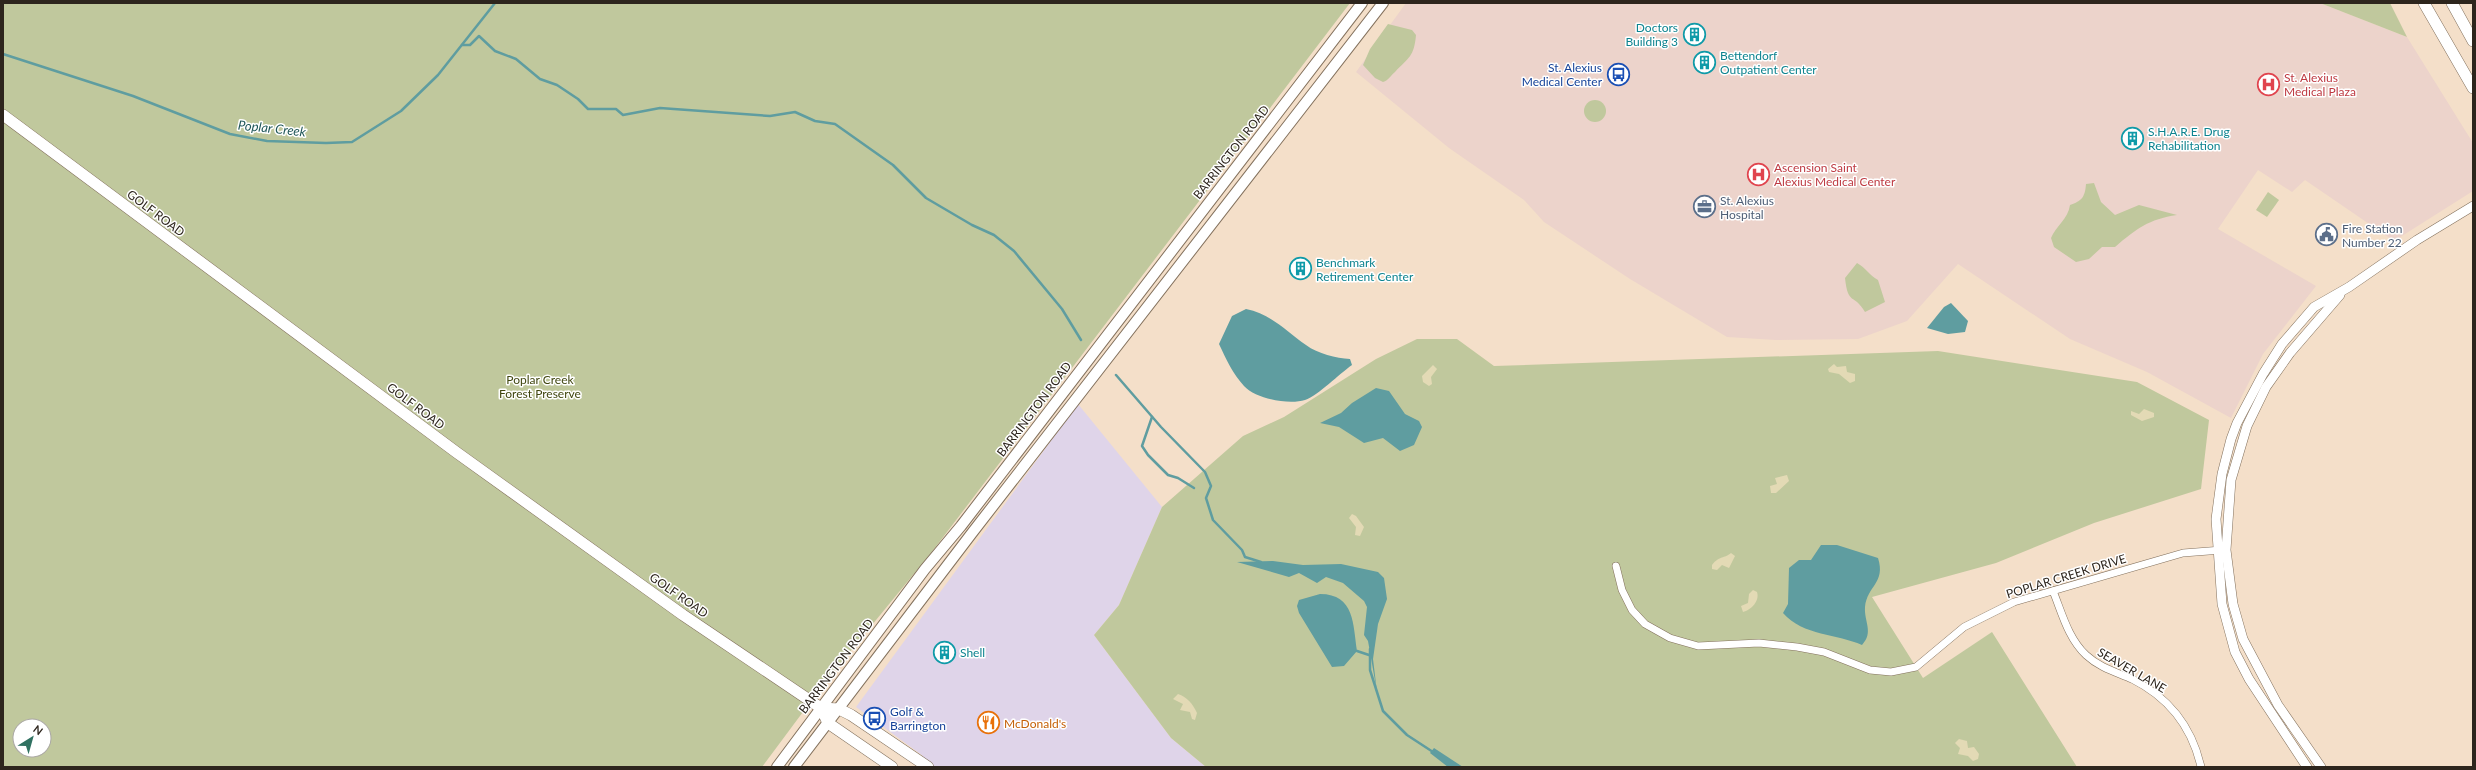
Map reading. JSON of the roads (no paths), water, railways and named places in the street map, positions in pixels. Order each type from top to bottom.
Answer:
[{"type":"main road","name":"BARRINGTON ROAD","points":[[777,767],[925,569],[961,526],[1313,69],[1362,3]]},
{"type":"main road","points":[[794,767],[1141,314],[1326,79],[1383,3]]},
{"type":"main road","points":[[2424,3],[2473,88]]},
{"type":"main road","points":[[2452,3],[2473,41]]},
{"type":"main road","name":"GOLF ROAD","points":[[3,115],[456,452],[683,615],[821,708]]},
{"type":"main road","points":[[892,767],[828,723],[821,708],[839,709],[851,714],[928,767]]},
{"type":"street","points":[[2307,767],[2248,679],[2235,652],[2222,604],[2216,519],[2222,474],[2237,423],[2282,344],[2314,307],[2343,291],[2473,206]]},
{"type":"street","points":[[2321,767],[2278,705],[2243,639],[2233,604],[2226,550],[2231,480],[2247,426],[2266,387],[2290,353],[2343,291]]},
{"type":"street","name":"POPLAR CREEK DRIVE","points":[[1616,566],[1622,590],[1632,610],[1645,624],[1670,638],[1698,646],[1759,643],[1797,647],[1824,652],[1870,670],[1891,672],[1916,667],[1964,627],[2014,602],[2183,553],[2217,549],[2226,550]]},
{"type":"street","name":"SEAVER LANE","points":[[2053,590],[2069,632],[2081,649],[2094,662],[2154,692],[2173,708],[2186,724],[2196,746],[2201,767]]},
{"type":"water","points":[[1951,303],[1968,321],[1965,332],[1948,334],[1927,328],[1944,307]]},
{"type":"water","points":[[1246,309],[1255,311],[1271,319],[1316,351],[1333,357],[1350,359],[1352,365],[1323,389],[1305,400],[1290,402],[1273,400],[1249,391],[1236,376],[1219,344],[1232,316]]},
{"type":"water","points":[[1376,388],[1389,391],[1405,414],[1419,421],[1422,427],[1414,445],[1400,451],[1383,438],[1364,443],[1339,427],[1320,423],[1341,413],[1352,403]]},
{"type":"water","points":[[1821,545],[1837,545],[1878,558],[1880,573],[1866,600],[1865,612],[1868,631],[1866,640],[1862,645],[1853,641],[1821,634],[1800,626],[1791,621],[1783,613],[1788,604],[1789,568],[1799,560],[1811,560]]},
{"type":"water","points":[[1273,561],[1303,565],[1341,564],[1378,572],[1384,578],[1387,599],[1378,624],[1373,659],[1377,692],[1368,641],[1364,635],[1367,607],[1364,601],[1343,583],[1326,577],[1317,583],[1299,573],[1289,577],[1237,562]]},
{"type":"water","points":[[1320,594],[1331,595],[1340,599],[1346,605],[1353,622],[1357,651],[1344,666],[1332,667],[1299,613],[1297,606],[1299,600]]},
{"type":"water","points":[[1434,748],[1463,767],[1448,767],[1430,753]]},
{"type":"waterway","name":"Poplar Creek","points":[[3,54],[133,96],[230,134],[267,141],[326,143],[352,142],[401,111],[438,75],[495,3]]},
{"type":"waterway","points":[[462,45],[470,45],[479,36],[495,51],[516,59],[540,79],[557,85],[578,99],[588,109],[616,109],[623,115],[660,108],[770,116],[795,112],[815,121],[835,124],[893,165],[926,198],[972,225],[994,235],[1014,251],[1062,309],[1081,340]]},
{"type":"waterway","points":[[1116,375],[1161,427],[1205,472],[1211,486],[1206,498],[1213,520],[1242,550],[1245,557],[1261,562]]},
{"type":"waterway","points":[[1152,417],[1142,446],[1148,455],[1168,475],[1178,478],[1194,488]]},
{"type":"waterway","points":[[1370,649],[1370,670],[1383,711],[1407,735],[1433,752]]},
{"type":"waterway","points":[[1357,651],[1369,655]]},
{"type":"place","name":"Doctors Building 3","points":[[1694,34]]},
{"type":"place","name":"Bettendorf Outpatient Center","points":[[1704,62]]},
{"type":"place","name":"St. Alexius Medical Center","points":[[1618,74]]},
{"type":"place","name":"St. Alexius Medical Plaza","points":[[2268,84]]},
{"type":"place","name":"S.H.A.R.E. Drug Rehabilitation","points":[[2133,138]]},
{"type":"place","name":"Ascension Saint Alexius Medical Center","points":[[1758,174]]},
{"type":"place","name":"St. Alexius Hospital","points":[[1705,207]]},
{"type":"place","name":"Fire Station Number 22","points":[[2327,235]]},
{"type":"place","name":"Benchmark Retirement Center","points":[[1300,269]]},
{"type":"place","name":"Shell","points":[[945,652]]},
{"type":"place","name":"Golf & Barrington","points":[[875,718]]},
{"type":"place","name":"McDonald's","points":[[989,723]]},
{"type":"park label","name":"Poplar Creek Forest Preserve","points":[[540,386]]}]
